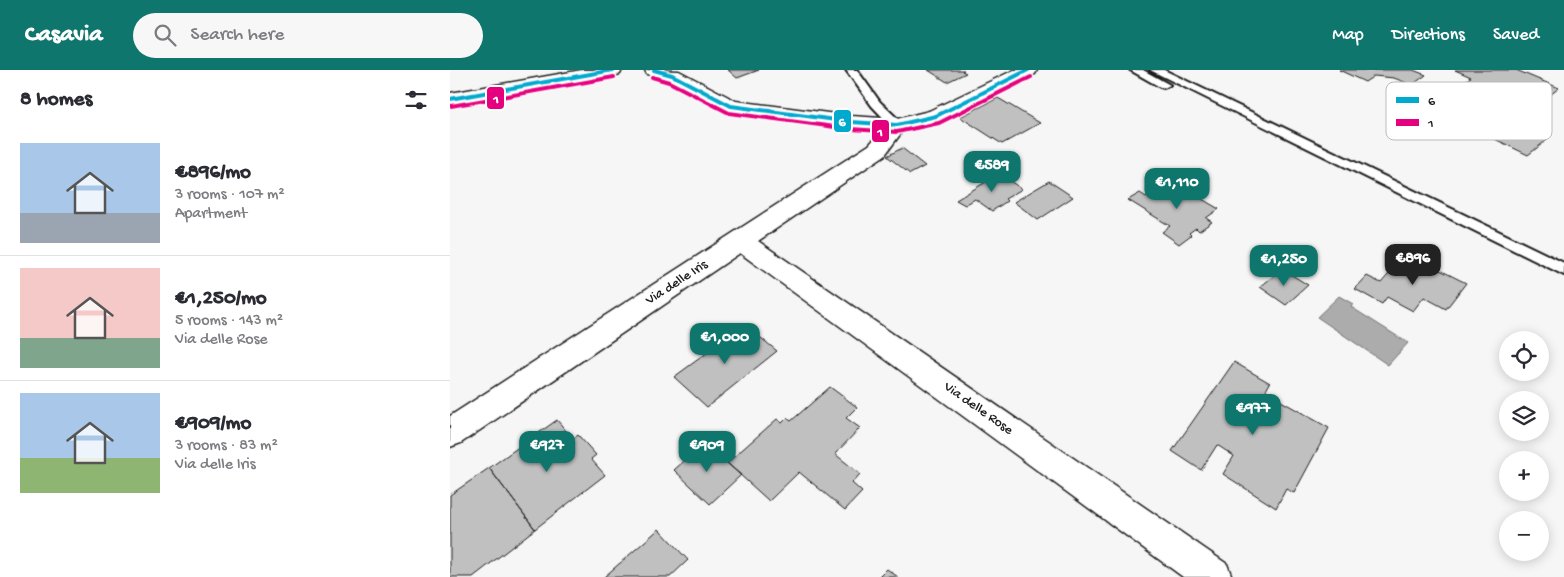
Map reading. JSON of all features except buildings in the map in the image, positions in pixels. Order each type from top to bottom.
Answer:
[{"type":"street","points":[[450,99],[613,70]]},
{"type":"street","points":[[654,70],[672,75],[731,106],[851,122],[897,125],[936,116],[1028,70]]},
{"type":"street","name":"Via delle Iris","points":[[450,433],[876,150],[897,125]]},
{"type":"street","name":"Via delle Rose","points":[[741,241],[1214,577]]},
{"type":"lane","points":[[851,70],[876,104],[897,125]]},
{"type":"lane","points":[[1135,70],[1319,161]]},
{"type":"lane","points":[[1155,70],[1564,268]]},
{"type":"shaded area","points":[[1339,296],[1353,304],[1351,307],[1408,343],[1388,365],[1317,317]]},
{"type":"transit line","name":"6","points":[[450,99],[613,70]]},
{"type":"transit line","name":"6","points":[[654,70],[672,75],[731,106],[851,122],[897,125],[936,116],[1028,70]]},
{"type":"transit line","name":"1","points":[[451,106],[614,77]]},
{"type":"transit line","name":"1","points":[[652,77],[669,82],[729,113],[850,129],[897,132],[939,123],[1031,77]]}]
